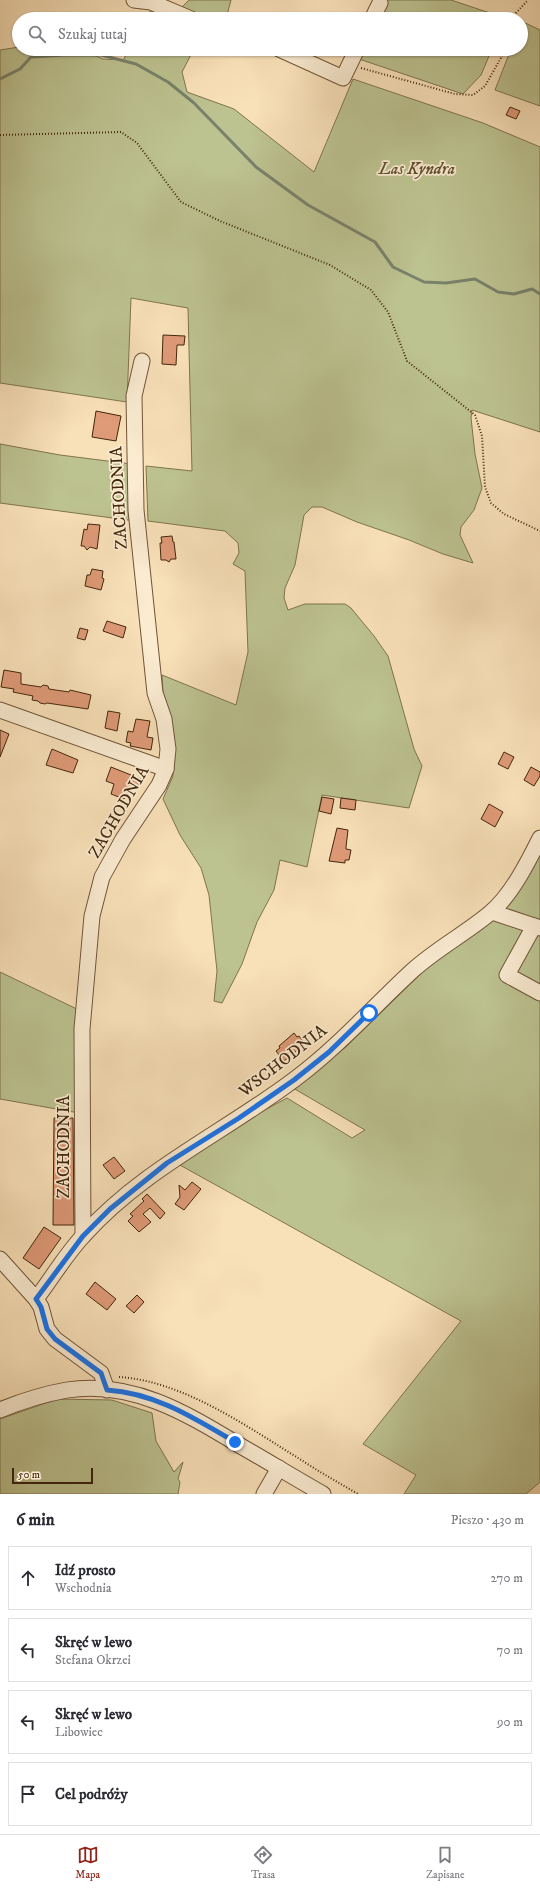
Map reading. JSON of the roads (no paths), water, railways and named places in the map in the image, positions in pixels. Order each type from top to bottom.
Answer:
[{"type":"street","points":[[134,0],[150,2],[174,12]]},
{"type":"street","points":[[376,12],[380,3]]},
{"type":"street","points":[[294,56],[343,78],[354,56]]},
{"type":"street","name":"ZACHODNIA","points":[[83,1236],[82,1029],[92,916],[102,878],[123,839],[159,785],[166,769],[168,750],[164,719],[155,693],[136,510],[134,396],[142,361]]},
{"type":"street","points":[[0,710],[166,769]]},
{"type":"street","name":"WSCHODNIA","points":[[36,1299],[83,1236],[110,1209],[167,1163],[239,1118],[294,1080],[329,1052],[413,970],[492,912],[512,887],[540,838]]},
{"type":"street","points":[[492,912],[537,927],[506,975],[540,993]]},
{"type":"street","points":[[0,1259],[36,1299],[41,1307],[47,1329],[55,1339],[101,1373],[107,1390]]},
{"type":"street","points":[[0,1410],[29,1399],[68,1390],[107,1390],[148,1397],[167,1404],[194,1418],[323,1494]]},
{"type":"street","points":[[264,1494],[279,1468]]},
{"type":"waterway","points":[[0,79],[20,69],[31,57],[48,56]]},
{"type":"waterway","points":[[105,56],[136,64],[168,82],[194,103],[256,167],[308,205],[375,242],[393,267],[424,282],[446,283],[475,279],[498,292],[514,294],[532,289],[540,294]]},
{"type":"park label","name":"Las Kyndra","points":[[417,169]]}]
